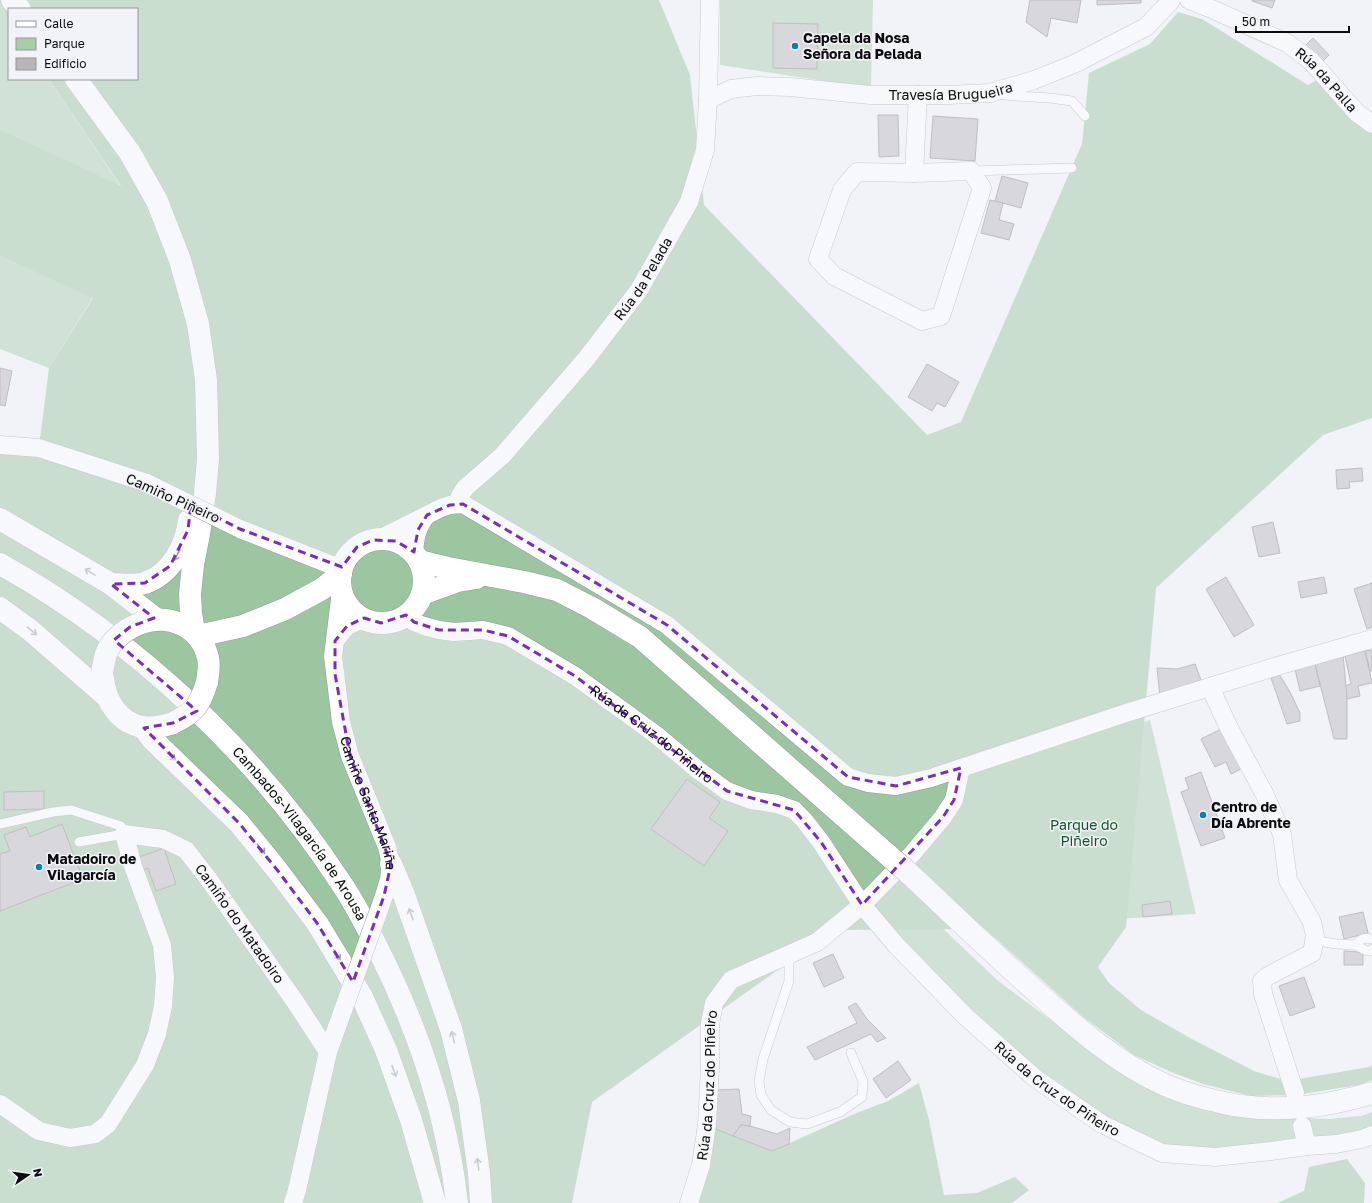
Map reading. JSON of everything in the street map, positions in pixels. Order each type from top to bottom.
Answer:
[{"type":"main road","points":[[12,0],[19,8]]},
{"type":"main road","points":[[77,80],[130,153],[157,201],[180,260],[198,324],[206,380],[208,466],[190,594],[191,613],[196,634]]},
{"type":"main road","points":[[111,584],[126,586],[145,583],[161,575],[178,556],[188,530],[196,461],[198,416],[206,380]]},
{"type":"main road","points":[[0,519],[111,584],[153,620],[178,622],[196,634],[202,642],[208,658],[208,676]]},
{"type":"main road","points":[[196,634],[242,626],[285,609],[322,589],[346,594],[372,621],[385,622],[398,620],[413,609],[422,594],[424,577],[417,557],[409,548],[396,541],[381,538],[364,542],[351,552],[346,594]]},
{"type":"main road","points":[[417,557],[448,568],[524,582],[557,590],[592,608],[640,638],[913,877],[1073,1025],[1127,1066],[1164,1085],[1199,1097],[1233,1104],[1270,1109],[1310,1107],[1344,1102],[1372,1093]]},
{"type":"main road","name":"Cambados-Vilagarcía de Arousa","points":[[0,564],[22,576],[82,616],[135,656],[164,681],[205,718],[238,751],[276,795],[312,841],[344,887],[367,927],[404,1005],[435,1094],[454,1173],[457,1203]]},
{"type":"main road","points":[[106,696],[102,673],[106,654],[115,638],[130,627],[153,620],[170,611],[178,598],[193,565]]},
{"type":"main road","points":[[422,594],[458,581],[478,577],[502,578]]},
{"type":"main road","points":[[285,609],[322,603],[346,594]]},
{"type":"main road","points":[[0,608],[30,630],[106,696],[112,706],[122,717],[132,724],[144,728],[158,727],[173,723],[189,715],[197,706],[204,694],[208,676],[220,648],[242,626]]},
{"type":"main road","points":[[144,728],[152,739],[239,823],[278,871],[317,923],[362,997],[386,1050],[411,1120],[435,1203]]},
{"type":"main road","points":[[391,864],[407,902],[451,1029],[468,1101],[479,1173],[481,1203]]},
{"type":"street","name":"Rúa da Pelada","points":[[457,504],[465,488],[502,456],[586,359],[640,290],[689,202],[705,150],[708,100],[710,0]]},
{"type":"street","name":"Travesía Brugueira","points":[[708,100],[730,89],[756,86],[790,87],[870,95],[990,93],[1041,77],[1074,64],[1114,44],[1146,27],[1169,4],[1170,0]]},
{"type":"street","name":"Rúa da Palla","points":[[1189,0],[1287,43],[1311,61],[1357,113],[1372,124]]},
{"type":"street","points":[[914,173],[918,95]]},
{"type":"street","points":[[971,171],[982,188],[940,316],[922,322],[834,276],[818,259],[842,190],[857,172],[914,173],[971,171]]},
{"type":"street","name":"Camiño Piñeiro","points":[[0,445],[39,448],[147,483],[240,529],[323,561],[346,594]]},
{"type":"street","points":[[381,538],[441,508],[463,504],[667,625],[848,777],[868,783],[896,786],[931,778],[1126,713],[1372,639]]},
{"type":"street","points":[[417,557],[415,538],[422,522],[427,516]]},
{"type":"street","points":[[335,642],[347,626],[346,594]]},
{"type":"street","name":"Camiño Santa Mariña","points":[[293,1203],[298,1190],[328,1052],[384,896],[389,879],[391,864],[387,847],[350,756],[341,722],[334,656],[335,642],[346,594]]},
{"type":"street","name":"Rúa da Cruz do Piñeiro","points":[[406,615],[414,622],[439,630],[454,632],[483,630],[508,636],[575,676],[655,734],[698,770],[727,791],[751,800],[777,804],[794,810],[804,820],[820,842],[862,905],[897,946],[964,1016],[1036,1079],[1102,1124],[1162,1153],[1215,1157],[1336,1144],[1362,1140],[1372,1135]]},
{"type":"street","points":[[1210,687],[1229,728],[1265,795],[1282,834],[1288,880],[1312,922],[1316,936],[1312,953],[1268,976],[1262,981],[1263,994],[1295,1094]]},
{"type":"street","name":"Rúa da Cruz do Piñeiro","points":[[689,1203],[701,1165],[706,1125],[710,1066],[710,1024],[714,1003],[731,980],[817,942],[834,930],[862,905],[912,854],[942,817],[954,800],[961,768]]},
{"type":"street","points":[[0,1104],[39,1131],[70,1138],[95,1134],[108,1124],[145,1065],[157,1034],[163,1006],[165,978],[162,945],[133,866],[124,834]]},
{"type":"street","name":"Camiño do Matadoiro","points":[[124,834],[163,839],[186,850],[212,883],[328,1052]]},
{"type":"street","points":[[1302,1126],[1307,1146]]},
{"type":"lane","points":[[990,93],[1050,98],[1072,102],[1085,116]]},
{"type":"lane","points":[[971,171],[1072,168]]},
{"type":"lane","points":[[0,824],[53,812],[71,810],[120,826],[124,834],[79,842]]},
{"type":"lane","points":[[1316,936],[1319,941],[1355,945],[1367,951],[1372,951],[1372,949]]},
{"type":"lane","points":[[1355,945],[1360,939],[1372,939]]},
{"type":"lane","points":[[790,954],[789,981],[763,1059],[759,1081],[761,1095],[771,1110],[790,1122],[807,1124],[840,1112],[862,1097],[863,1081],[850,1053]]},
{"type":"highlighted area","points":[[191,504],[240,529],[342,567],[357,547],[373,540],[396,541],[414,552],[418,530],[427,515],[450,505],[463,504],[667,625],[848,777],[896,786],[961,768],[954,800],[943,817],[862,905],[821,842],[794,810],[727,791],[575,676],[508,636],[483,630],[439,630],[414,622],[406,615],[381,623],[364,618],[347,626],[335,641],[335,674],[350,756],[391,864],[384,896],[353,982],[317,923],[278,871],[239,823],[144,728],[173,723],[197,711],[114,640],[130,627],[154,618],[111,584],[145,583],[170,566],[188,530]]},
{"type":"green space","points":[[0,0],[659,0],[690,75],[704,205],[927,435],[961,422],[1082,144],[1089,73],[1150,44],[1178,12],[1202,19],[1308,85],[1324,76],[1372,124],[1372,418],[1323,435],[1156,588],[1126,927],[1098,967],[1109,983],[1141,1010],[1190,1038],[1254,1071],[1287,1081],[1369,1067],[1372,1065],[1372,1080],[1359,1085],[1296,1095],[1251,1096],[1203,1084],[1171,1072],[1134,1055],[1082,1016],[985,929],[834,930],[592,1102],[572,1203],[0,1203],[0,444],[39,447],[49,368],[93,298],[0,256],[0,129],[121,186],[50,80],[138,80],[138,8],[8,8],[8,17],[0,5]]},
{"type":"green space","points":[[720,0],[873,0],[871,88],[720,65]]},
{"type":"green space","points":[[0,5],[8,17],[8,80],[50,80],[121,187],[0,129]]},
{"type":"green space","points":[[0,256],[93,297],[49,368],[0,349]]},
{"type":"green space","name":"Parque do Piñeiro","points":[[1150,720],[1196,914],[991,927],[971,776]]},
{"type":"green space","points":[[895,883],[997,980],[1099,1056],[1279,1117],[1329,1119],[1361,1116],[1372,1112],[1372,1135],[1215,1157],[1135,1145],[965,1016],[871,905]]},
{"type":"green space","points":[[919,1083],[929,1120],[944,1195],[977,1193],[1015,1177],[1029,1190],[1012,1203],[679,1203],[707,1125],[772,1151],[854,1114],[888,1101]]},
{"type":"green space","points":[[1347,1159],[1365,1183],[1364,1203],[1277,1203],[1304,1191],[1309,1167]]},
{"type":"building","points":[[1030,0],[1081,0],[1077,23],[1051,18],[1047,37],[1026,22]]},
{"type":"building","points":[[1097,0],[1141,0],[1141,3],[1097,5]]},
{"type":"building","points":[[1252,0],[1275,0],[1272,8]]},
{"type":"building","name":"Capela da Nosa Señora da Pelada","points":[[773,23],[818,24],[817,69],[773,68]]},
{"type":"building","points":[[1313,38],[1329,55],[1321,63],[1305,46]]},
{"type":"building","points":[[878,115],[898,115],[899,156],[879,157]]},
{"type":"building","points":[[933,116],[978,119],[975,161],[930,158]]},
{"type":"building","points":[[1002,176],[1028,183],[1021,208],[995,201]]},
{"type":"building","points":[[990,200],[1003,203],[999,220],[1014,224],[1009,240],[981,233]]},
{"type":"building","points":[[927,364],[959,382],[945,407],[937,403],[932,411],[908,397]]},
{"type":"building","points":[[0,368],[12,371],[5,406],[0,405]]},
{"type":"building","points":[[1362,468],[1363,481],[1349,482],[1350,488],[1337,489],[1336,470]]},
{"type":"building","points":[[1273,522],[1280,553],[1259,557],[1252,527]]},
{"type":"building","points":[[1226,577],[1254,625],[1234,637],[1206,589]]},
{"type":"building","points":[[1324,577],[1327,593],[1301,598],[1298,582]]},
{"type":"building","points":[[1372,583],[1372,627],[1367,629],[1354,589]]},
{"type":"building","points":[[1372,650],[1372,671],[1370,671],[1365,651]]},
{"type":"building","points":[[1365,651],[1372,683],[1358,686],[1360,696],[1347,699],[1345,686],[1351,684],[1345,656]]},
{"type":"building","points":[[1343,654],[1347,699],[1347,739],[1334,739],[1315,664]]},
{"type":"building","points":[[1195,664],[1201,680],[1160,696],[1157,668],[1177,669]]},
{"type":"building","points":[[1315,664],[1320,686],[1300,691],[1295,669]]},
{"type":"building","points":[[1279,674],[1300,713],[1300,721],[1287,724],[1271,678]]},
{"type":"building","points":[[1223,728],[1243,768],[1231,774],[1226,762],[1215,767],[1201,739]]},
{"type":"building","name":"Centro de Día Abrente","points":[[1201,772],[1225,838],[1201,846],[1181,792],[1189,789],[1185,778]]},
{"type":"building","points":[[687,779],[720,802],[709,818],[728,831],[704,866],[651,829]]},
{"type":"building","points":[[44,791],[44,809],[4,810],[4,792]]},
{"type":"building","name":"Matadoiro de Vilagarcía","points":[[62,824],[83,879],[0,911],[0,854],[10,851],[4,835],[26,827],[30,837]]},
{"type":"building","points":[[164,848],[176,884],[156,891],[148,868],[141,871],[137,858]]},
{"type":"building","points":[[1170,901],[1172,914],[1143,917],[1142,905]]},
{"type":"building","points":[[1363,912],[1368,933],[1344,939],[1339,917]]},
{"type":"building","points":[[1344,951],[1363,954],[1363,965],[1344,965]]},
{"type":"building","points":[[833,954],[844,978],[824,987],[813,963]]},
{"type":"building","points":[[1304,977],[1315,1007],[1290,1016],[1279,986]]},
{"type":"building","points":[[856,1003],[867,1019],[886,1038],[877,1042],[871,1034],[815,1060],[807,1047],[857,1023],[848,1007]]},
{"type":"building","points":[[898,1061],[911,1080],[886,1098],[873,1079]]},
{"type":"building","points":[[739,1089],[742,1114],[751,1116],[750,1126],[741,1125],[733,1136],[716,1129],[714,1090]]},
{"type":"building","points":[[741,1125],[750,1126],[777,1134],[790,1128],[789,1144],[772,1151],[733,1136]]},
{"type":"place","name":"Capela da Nosa Señora da Pelada","points":[[795,46]]},
{"type":"place","name":"Centro de Día Abrente","points":[[1203,815]]},
{"type":"place","name":"Matadoiro de Vilagarcía","points":[[39,867]]}]
